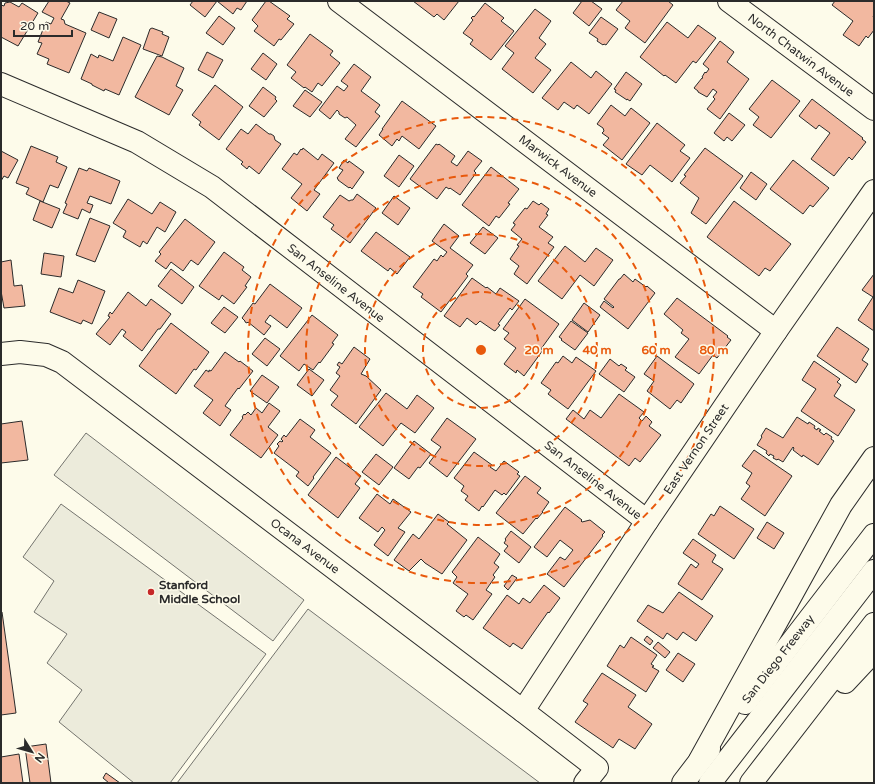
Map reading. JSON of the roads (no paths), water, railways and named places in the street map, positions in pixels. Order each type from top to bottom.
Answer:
[{"type":"main road","name":"Marwick Avenue","points":[[339,1],[776,331]]},
{"type":"main road","name":"North Chatwin Avenue","points":[[729,1],[874,109]]},
{"type":"main road","name":"San Anseline Avenue","points":[[1,84],[137,142],[212,187],[647,521]]},
{"type":"main road","name":"East Vernon Street","points":[[523,711],[647,521],[776,331],[874,191]]},
{"type":"main road","name":"Ocana Avenue","points":[[1,354],[20,352],[46,355],[62,362],[523,711],[591,775]]},
{"type":"main road","points":[[700,760],[841,505],[874,458]]},
{"type":"main road","name":"San Diego Freeway","points":[[683,783],[874,535]]},
{"type":"main road","points":[[710,783],[874,571]]},
{"type":"main road","points":[[726,783],[874,590]]},
{"type":"main road","points":[[752,783],[874,624]]},
{"type":"main road","points":[[752,783],[874,651]]},
{"type":"place","name":"Stanford Middle School","points":[[151,592]]}]
